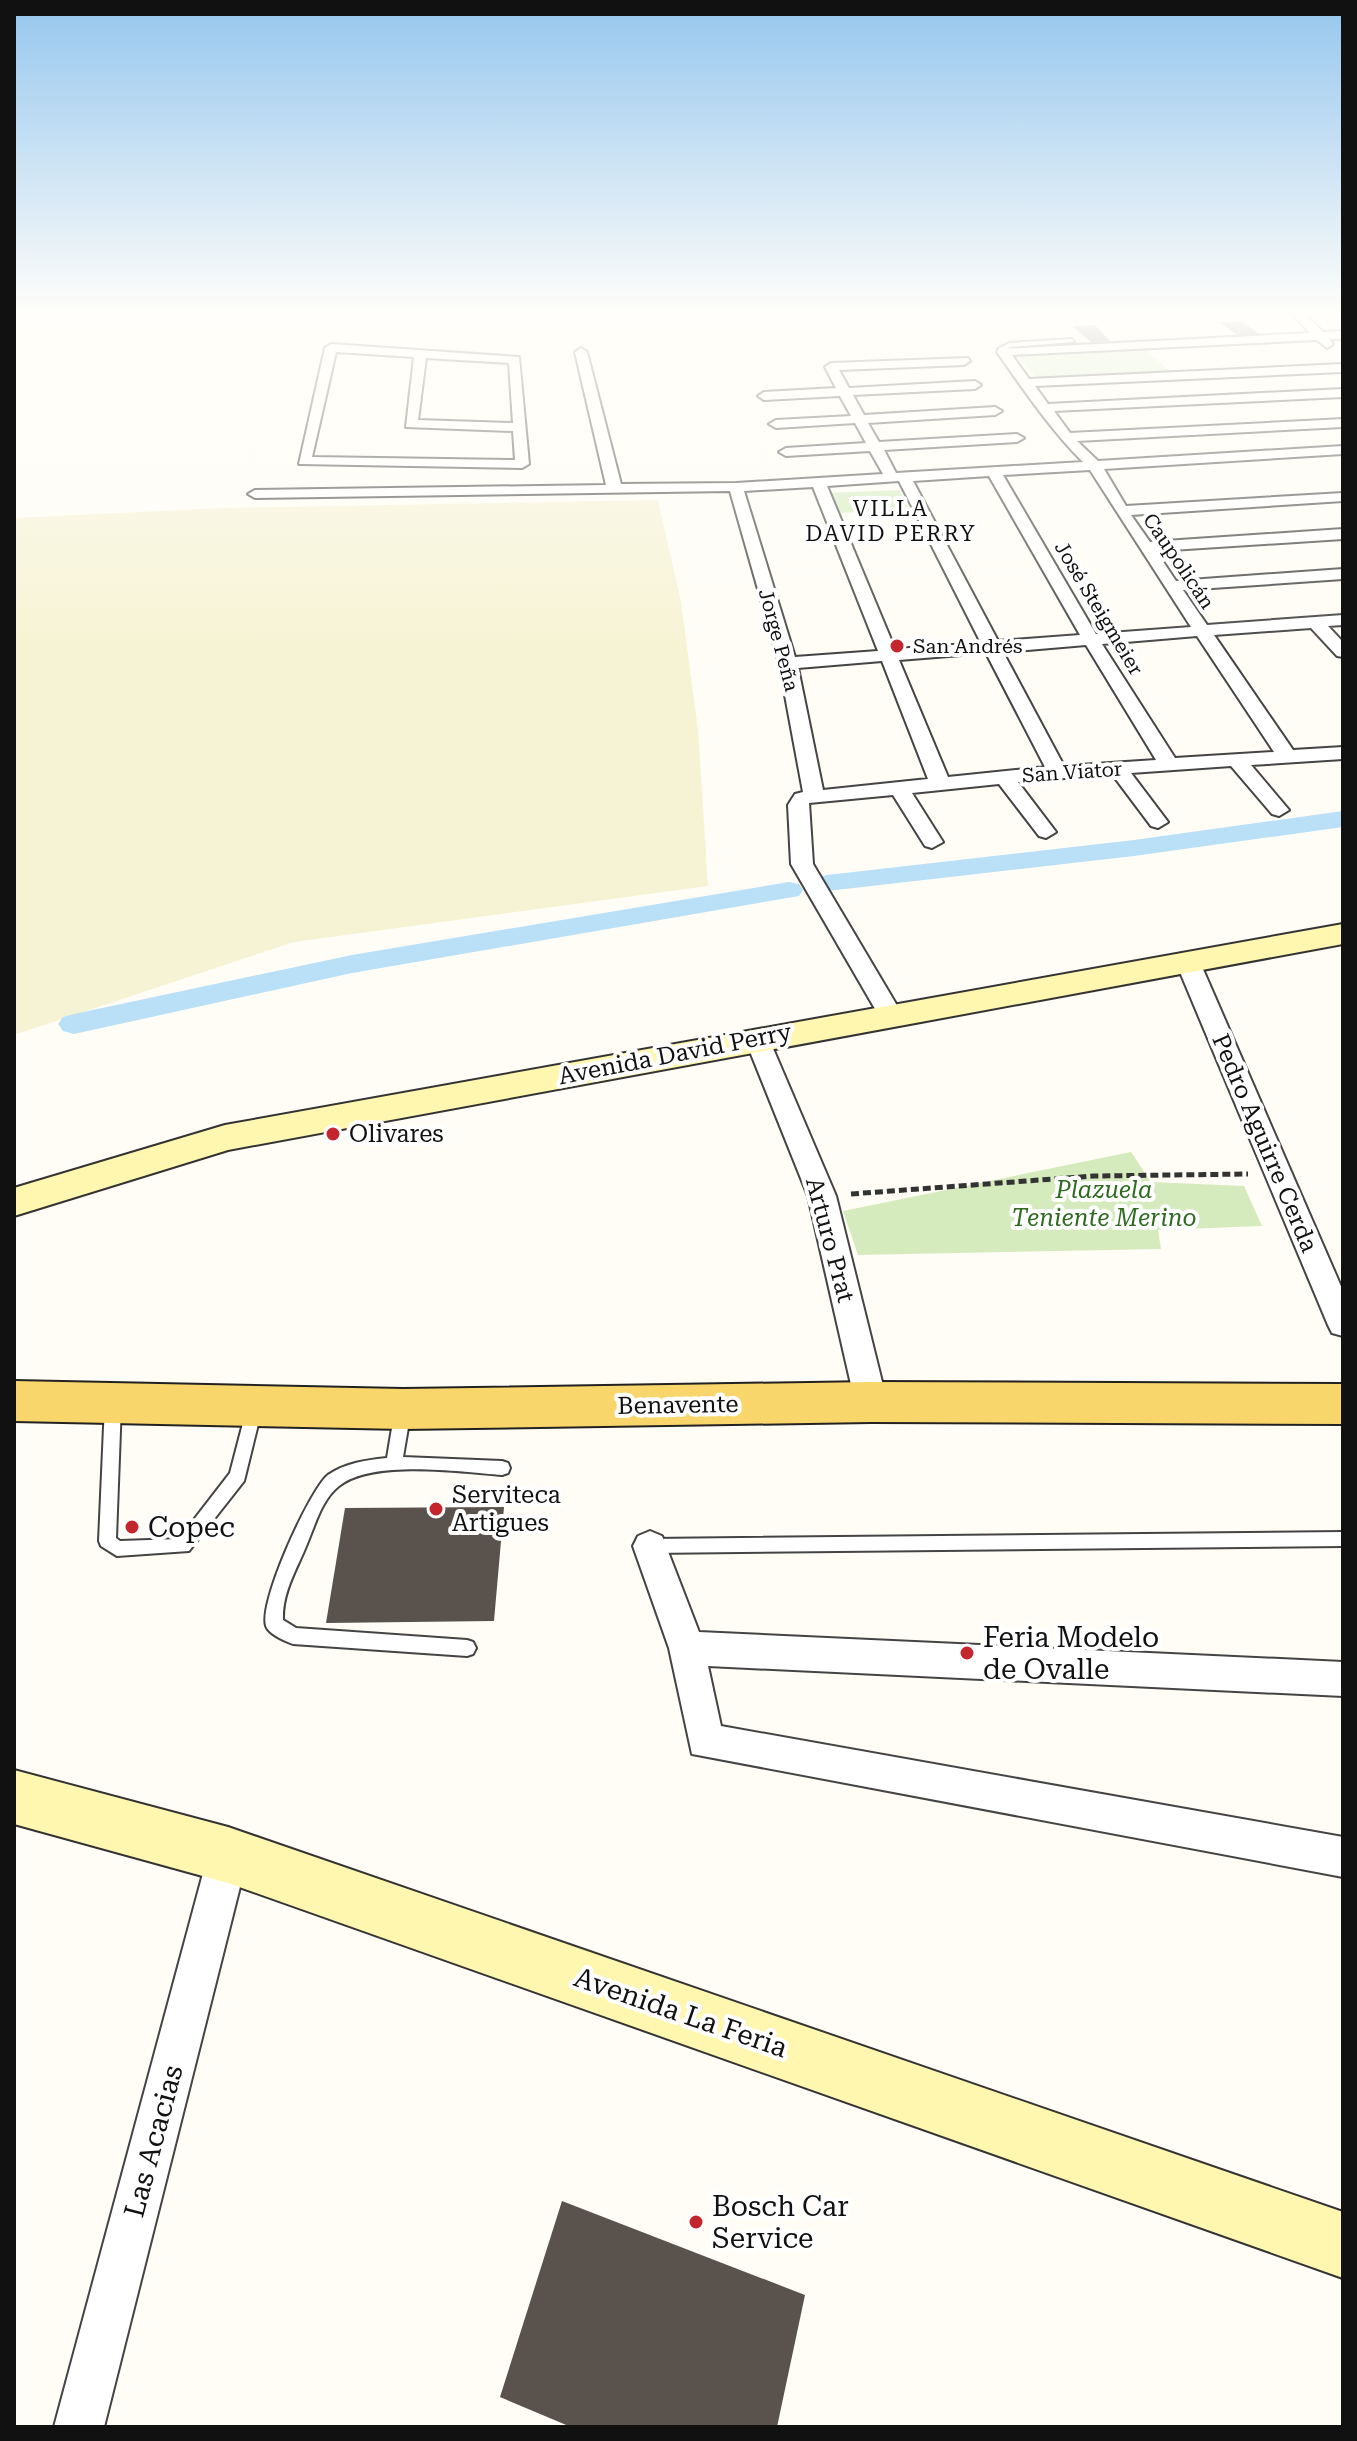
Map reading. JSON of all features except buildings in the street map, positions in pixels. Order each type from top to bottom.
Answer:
[{"type":"main road","name":"Avenida David Perry","points":[[14,1202],[225,1138],[890,1014],[1343,934]]},
{"type":"main road","name":"Benavente","points":[[14,1401],[403,1409],[871,1402],[1343,1404]]},
{"type":"main road","name":"Avenida La Feria","points":[[14,1797],[228,1855],[1343,2245]]},
{"type":"street","points":[[313,424],[304,461],[522,464],[519,424]]},
{"type":"street","points":[[411,424],[519,427]]},
{"type":"street","points":[[599,424],[615,490]]},
{"type":"street","points":[[863,424],[898,477],[1057,772]]},
{"type":"street","name":"Caupolicán","points":[[1056,424],[1095,466],[1121,511],[1289,759]]},
{"type":"street","points":[[1066,437],[1325,424]]},
{"type":"street","points":[[786,452],[1017,438]]},
{"type":"street","points":[[255,494],[736,487],[1343,450]]},
{"type":"street","points":[[507,464],[508,491]]},
{"type":"street","name":"José Steigmeier","points":[[994,472],[1091,640],[1170,766]]},
{"type":"street","points":[[818,482],[940,783]]},
{"type":"street","name":"Jorge Peña","points":[[736,487],[788,663],[808,796],[798,805],[802,864],[890,1014]]},
{"type":"street","points":[[1121,511],[1343,497]]},
{"type":"street","points":[[1145,547],[1343,534]]},
{"type":"street","points":[[1171,586],[1343,574]]},
{"type":"street","points":[[788,663],[1343,620]]},
{"type":"street","points":[[1315,622],[1343,652]]},
{"type":"street","name":"San Viator","points":[[808,796],[1057,772],[1289,759],[1343,753]]},
{"type":"street","points":[[1238,762],[1279,810]]},
{"type":"street","points":[[1118,769],[1158,822]]},
{"type":"street","points":[[1004,777],[1046,832]]},
{"type":"street","points":[[898,787],[932,842]]},
{"type":"street","name":"Pedro Aguirre Cerda","points":[[1187,960],[1343,1325]]},
{"type":"street","name":"Arturo Prat","points":[[757,1039],[822,1196],[871,1402]]},
{"type":"street","points":[[650,1546],[687,1648],[705,1741],[1343,1857]]},
{"type":"street","points":[[687,1648],[1343,1679]]},
{"type":"street","name":"Las Acacias","points":[[79,2427],[228,1855]]},
{"type":"lane","points":[[113,1403],[107,1541],[117,1549],[183,1546],[193,1536],[238,1476],[255,1405]]},
{"type":"lane","points":[[394,1464],[403,1409]]},
{"type":"lane","points":[[467,1648],[293,1636],[274,1624],[272,1604],[321,1496],[335,1479],[357,1470],[394,1464],[502,1468]]},
{"type":"lane","points":[[650,1546],[1343,1539]]},
{"type":"path","points":[[822,1196],[1094,1176],[1278,1173]]},
{"type":"shaded area","points":[[658,500],[681,602],[698,730],[708,886],[294,942],[14,1035],[14,518],[223,508]]},
{"type":"green space","points":[[899,490],[910,510],[835,513],[827,493]]},
{"type":"green space","name":"Plazuela Teniente Merino","points":[[1131,1152],[1151,1182],[1244,1186],[1262,1226],[1158,1230],[1161,1249],[858,1255],[843,1211]]},
{"type":"waterway","points":[[827,883],[1134,848],[1343,819]]},
{"type":"waterway","points":[[74,1024],[352,964],[789,890]]},
{"type":"place","name":"San Andrés","points":[[897,646]]},
{"type":"place","name":"Olivares","points":[[333,1134]]},
{"type":"place","name":"Serviteca Artigues","points":[[436,1509]]},
{"type":"place","name":"Copec","points":[[132,1527]]},
{"type":"place","name":"Feria Modelo de Ovalle","points":[[967,1653]]},
{"type":"place","name":"Bosch Car Service","points":[[696,2222]]},
{"type":"district","name":"VILLA DAVID PERRY","points":[[891,520]]}]
